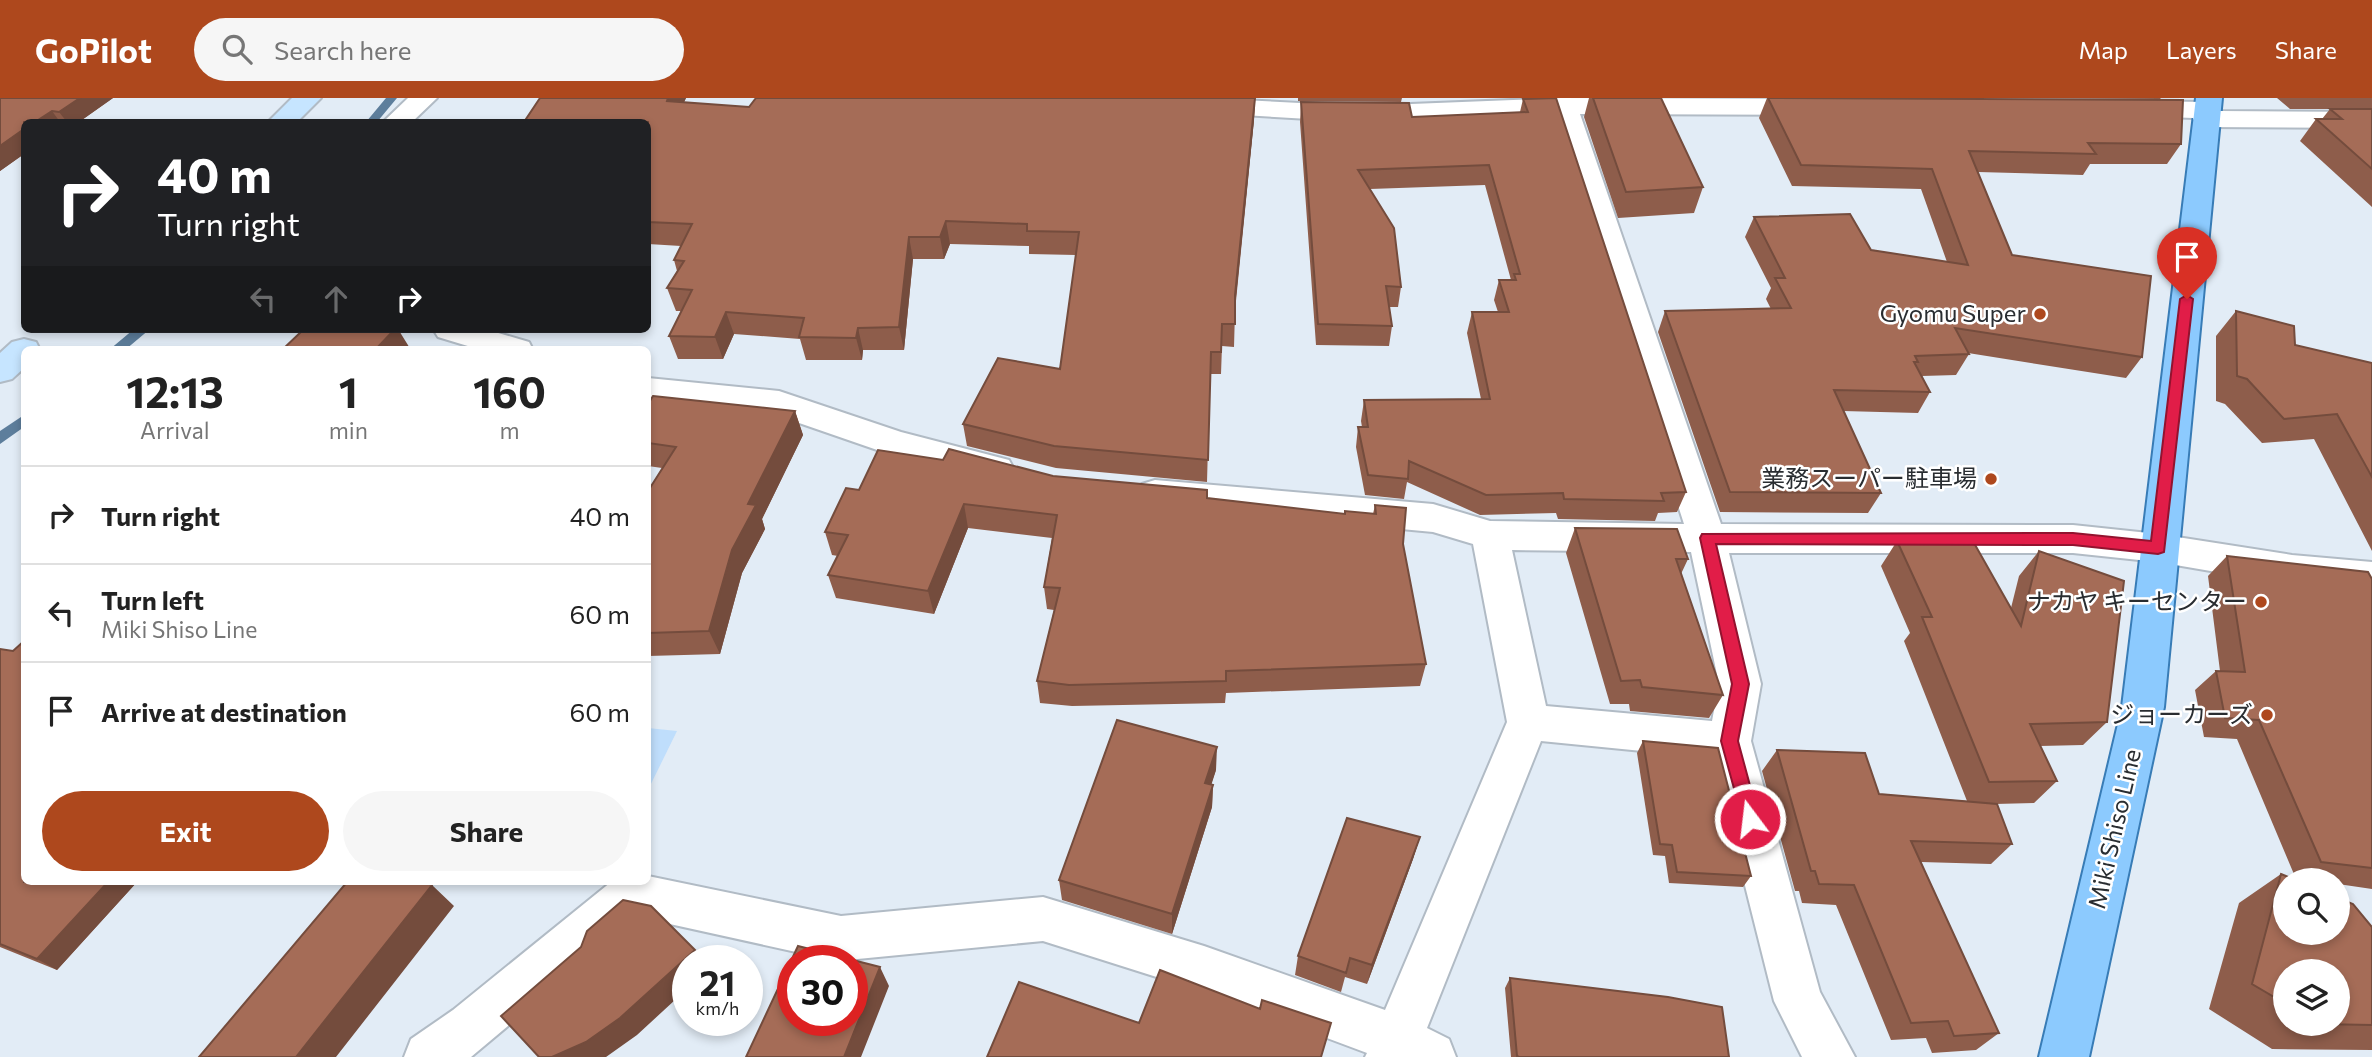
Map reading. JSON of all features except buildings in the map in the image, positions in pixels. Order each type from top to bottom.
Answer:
[{"type":"main road","points":[[284,119],[309,98]]},
{"type":"main road","name":"Miki Shiso Line","points":[[2064,1057],[2143,707],[2158,548],[2208,109]]},
{"type":"main road","points":[[30,346],[44,333]]},
{"type":"main road","points":[[0,372],[21,354]]},
{"type":"street","points":[[400,119],[424,98]]},
{"type":"street","points":[[2363,98],[2372,106]]},
{"type":"street","points":[[1178,105],[1360,114],[1487,103],[1564,106],[1777,103],[1846,108]]},
{"type":"street","points":[[1564,106],[1707,538],[1740,684],[1730,741],[1798,1001],[1830,1057]]},
{"type":"street","points":[[2100,109],[2208,109],[2372,120]]},
{"type":"street","points":[[462,333],[504,346]]},
{"type":"street","points":[[651,393],[714,395],[779,403],[895,443],[1029,477]]},
{"type":"street","points":[[1122,490],[1433,518],[1490,535],[2073,539],[2158,548],[2292,570],[2372,577]]},
{"type":"street","points":[[429,1057],[470,1027],[631,894],[841,939],[1044,919],[1204,969],[1406,1051],[1528,722],[1490,535]]},
{"type":"street","points":[[1528,722],[1730,741]]},
{"type":"shaded area","points":[[651,728],[677,731],[651,784]]},
{"type":"waterway","points":[[374,119],[392,98]]},
{"type":"waterway","points":[[121,346],[138,333]]},
{"type":"waterway","points":[[0,439],[21,422]]},
{"type":"place","name":"Gyomu Super","points":[[2040,314]]},
{"type":"place","name":"業務スーパー駐車場","points":[[1991,479]]},
{"type":"place","name":"ナカヤ キーセンター","points":[[2261,602]]},
{"type":"place","name":"ジョーカーズ","points":[[2267,715]]},
{"type":"route","points":[[1750,819],[1730,741],[1740,684],[1707,538],[2073,539],[2158,548],[2187,299]]}]
